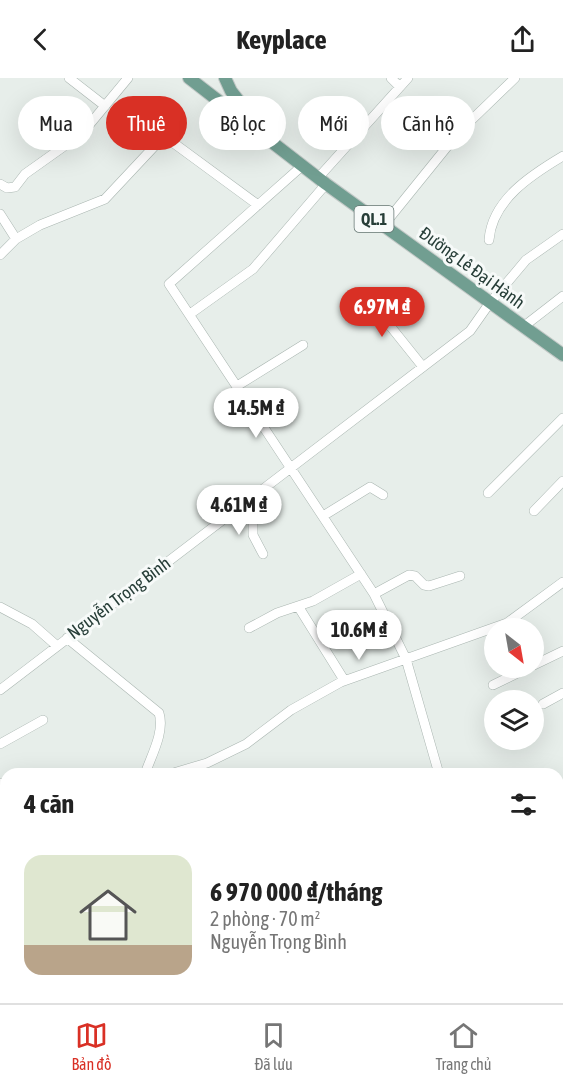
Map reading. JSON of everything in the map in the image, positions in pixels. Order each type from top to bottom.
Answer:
[{"type":"main road","name":"Đường Lê Đại Hành","points":[[189,78],[211,96]]},
{"type":"main road","points":[[195,78],[212,96]]},
{"type":"main road","points":[[225,78],[249,117],[286,154]]},
{"type":"main road","name":"Đường Lê Đại Hành","points":[[281,150],[489,304],[563,355]]},
{"type":"street","points":[[69,78],[105,106]]},
{"type":"street","points":[[94,119],[129,78]]},
{"type":"street","points":[[391,78],[400,87]]},
{"type":"street","points":[[190,314],[253,269],[322,181],[408,78]]},
{"type":"street","points":[[383,226],[459,132],[515,78]]},
{"type":"street","points":[[0,255],[16,239],[40,225],[105,199],[164,136],[258,205]]},
{"type":"street","points":[[0,184],[7,188],[15,187],[26,174],[59,150]]},
{"type":"street","points":[[489,240],[492,220],[509,199],[533,174],[563,156]]},
{"type":"street","points":[[302,166],[169,284],[374,594],[406,659],[437,768]]},
{"type":"street","points":[[0,214],[16,239]]},
{"type":"street","name":"Nguyễn Trọng Bình","points":[[0,690],[470,331],[489,304],[526,260],[563,234]]},
{"type":"street","points":[[353,296],[391,327],[423,367]]},
{"type":"street","points":[[523,327],[563,296]]},
{"type":"street","points":[[237,386],[303,345]]},
{"type":"street","points":[[488,493],[563,418]]},
{"type":"street","points":[[534,511],[563,481]]},
{"type":"street","points":[[323,516],[370,487],[383,495]]},
{"type":"street","points":[[244,503],[253,518],[253,535],[263,554]]},
{"type":"street","points":[[249,628],[277,613],[324,596],[361,574]]},
{"type":"street","points":[[374,594],[409,575],[415,576],[424,585],[429,586],[460,576]]},
{"type":"street","points":[[190,768],[207,763],[246,744],[291,710],[344,680],[507,623],[563,582]]},
{"type":"street","points":[[298,606],[344,680]]},
{"type":"street","points":[[0,607],[32,624],[57,646]]},
{"type":"street","points":[[68,638],[159,713],[161,722],[147,768]]},
{"type":"street","points":[[544,660],[563,651]]},
{"type":"street","points":[[493,685],[507,678]]},
{"type":"street","points":[[544,703],[563,693]]},
{"type":"street","points":[[0,744],[43,720]]}]
